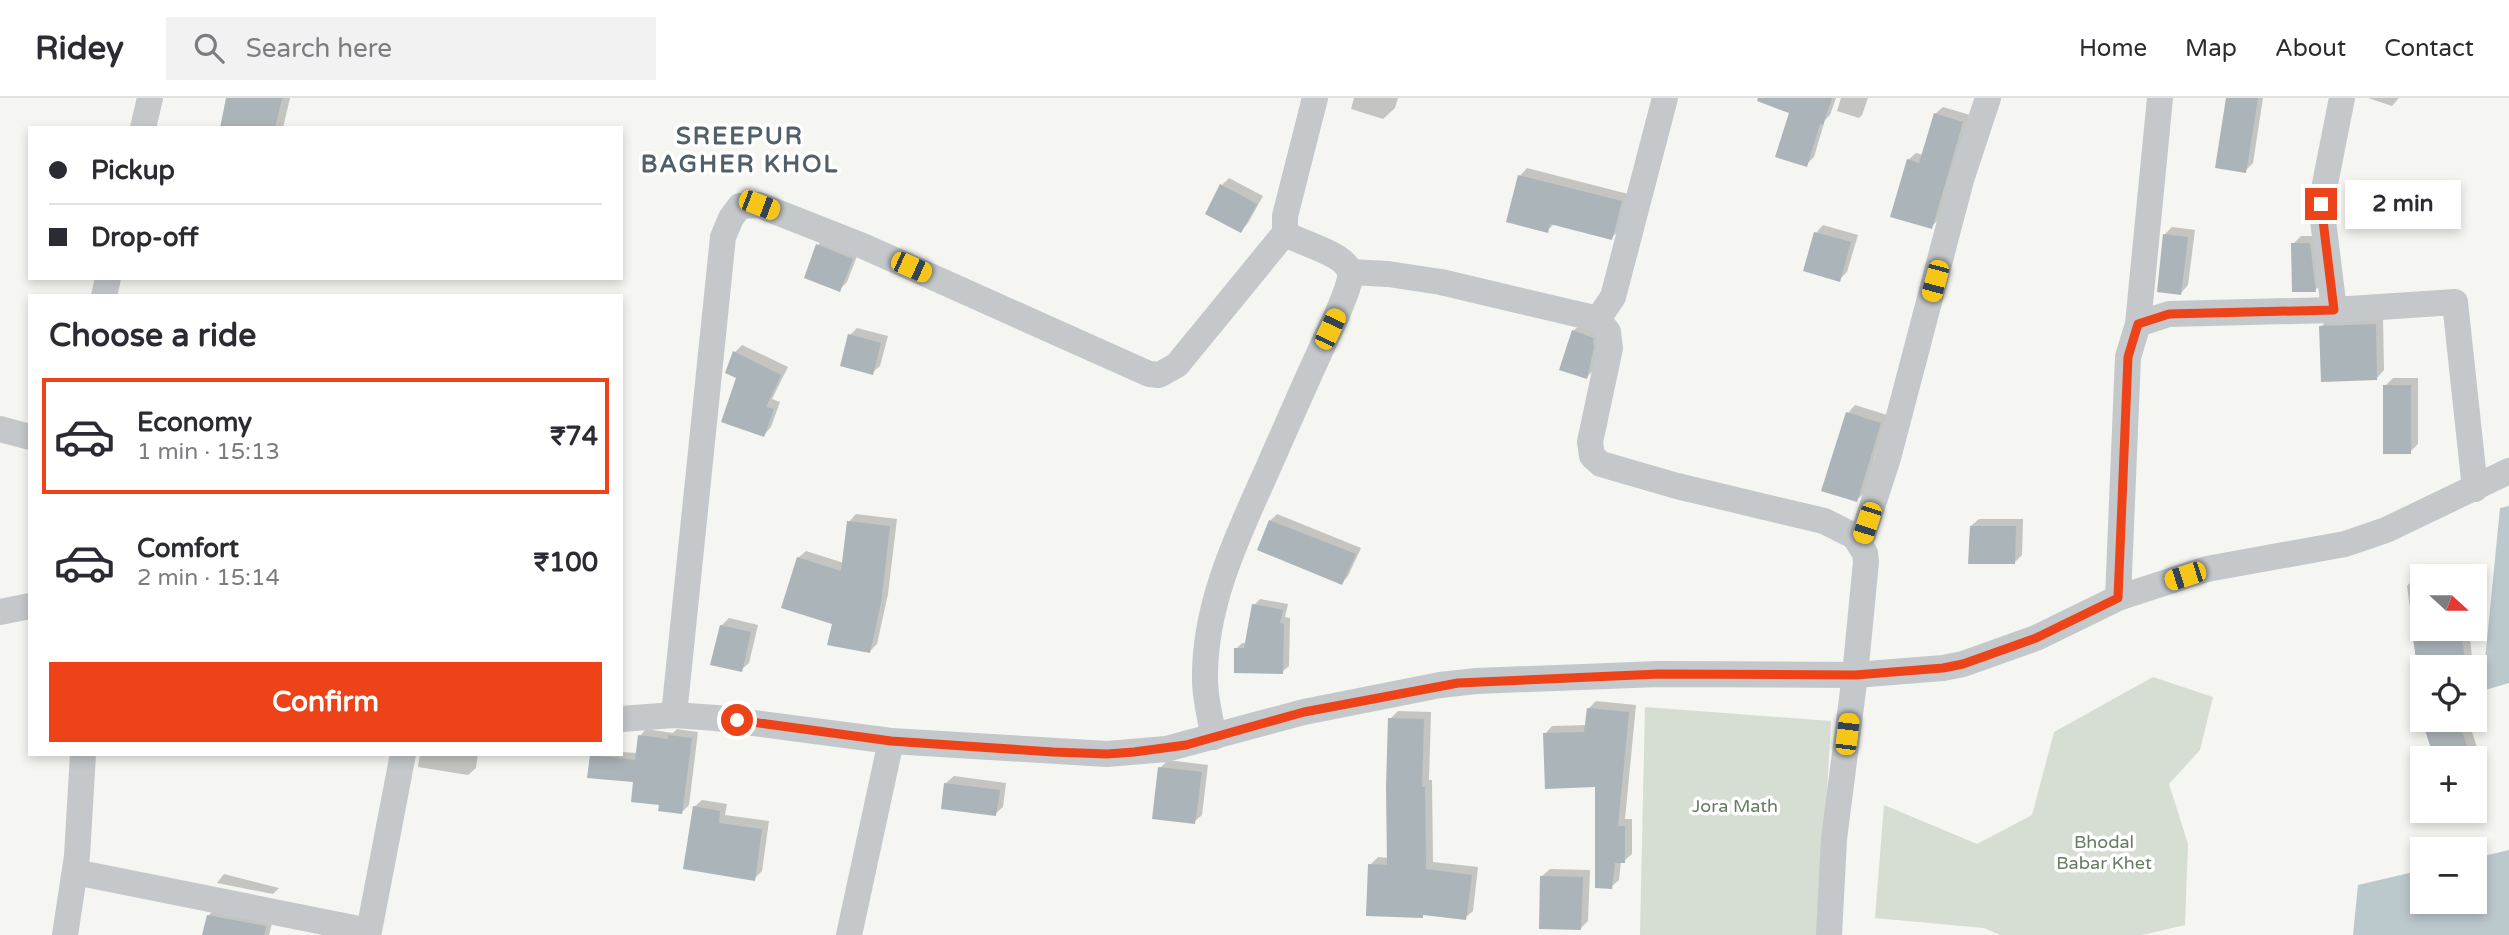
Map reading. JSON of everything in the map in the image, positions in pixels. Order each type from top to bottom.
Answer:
[{"type":"street","points":[[143,126],[150,98]]},
{"type":"street","points":[[674,715],[723,237],[730,218],[740,206],[759,205],[863,246],[1136,368],[1159,375],[1177,365],[1285,233],[1285,216],[1315,98]]},
{"type":"street","points":[[1598,319],[1613,297],[1665,98]]},
{"type":"street","points":[[1860,544],[1888,458],[1961,180],[1988,98]]},
{"type":"street","points":[[2118,598],[2128,357],[2138,324],[2160,98]]},
{"type":"street","points":[[2334,310],[2321,204],[2342,98]]},
{"type":"street","points":[[1214,737],[1205,677],[1210,622],[1217,593],[1236,540],[1337,315],[1350,278],[1350,272],[1338,258],[1285,233]]},
{"type":"street","points":[[1350,272],[1388,274],[1431,281],[1598,319],[1608,332],[1610,348],[1590,442],[1595,460],[1677,486],[1824,521],[1854,536],[1860,544],[1866,562],[1834,839],[1829,935]]},
{"type":"street","points":[[2138,324],[2169,314],[2334,310],[2455,302],[2475,489]]},
{"type":"street","points":[[0,429],[28,436]]},
{"type":"street","points":[[623,719],[674,715],[759,722],[891,741],[1107,754],[1166,749],[1304,712],[1440,685],[1476,681],[1659,674],[1855,675],[1943,668],[1963,664],[2036,638],[2118,598],[2207,569],[2345,544],[2386,530],[2509,471]]},
{"type":"street","points":[[0,612],[28,606]]},
{"type":"street","points":[[849,935],[891,741]]},
{"type":"street","points":[[65,935],[75,872],[83,756]]},
{"type":"street","points":[[75,872],[369,931],[403,756]]},
{"type":"green space","name":"Bhodal Babar Khet","points":[[2153,677],[2213,697],[2200,750],[2169,784],[2188,844],[2185,925],[2142,935],[2000,935],[1984,928],[1875,918],[1884,805],[1977,844],[2032,815],[2054,732]]},
{"type":"green space","name":"Jora Math","points":[[1645,707],[1831,721],[1819,935],[1640,935]]},
{"type":"shaded area","points":[[2509,506],[2509,683],[2487,690],[2486,655],[2500,508]]},
{"type":"shaded area","points":[[2509,850],[2509,935],[2353,935],[2358,885],[2410,873],[2410,914],[2487,914],[2487,855]]},
{"type":"building","points":[[226,98],[282,98],[275,126],[220,126]]},
{"type":"building","points":[[1758,98],[1832,98],[1823,125],[1820,124],[1807,167],[1775,157],[1789,113],[1757,101]]},
{"type":"building","points":[[2226,98],[2258,98],[2246,173],[2215,168]]},
{"type":"building","points":[[1934,113],[1963,122],[1932,229],[1890,217],[1907,159],[1919,163]]},
{"type":"building","points":[[1518,175],[1622,201],[1612,240],[1550,224],[1548,233],[1506,222]]},
{"type":"building","points":[[1220,184],[1257,204],[1241,233],[1205,214]]},
{"type":"building","points":[[1814,232],[1851,242],[1840,282],[1803,271]]},
{"type":"building","points":[[2163,234],[2188,237],[2181,295],[2157,292]]},
{"type":"building","points":[[2291,243],[2310,243],[2316,292],[2292,292]]},
{"type":"building","points":[[816,244],[853,259],[840,292],[804,278]]},
{"type":"building","points":[[2376,324],[2377,380],[2321,382],[2319,326]]},
{"type":"building","points":[[1572,330],[1593,338],[1594,347],[1587,379],[1559,370]]},
{"type":"building","points":[[848,334],[881,343],[873,375],[840,366]]},
{"type":"building","points":[[733,351],[781,375],[766,407],[774,409],[764,437],[721,422],[736,378],[725,373]]},
{"type":"building","points":[[2383,385],[2411,385],[2411,454],[2383,454]]},
{"type":"building","points":[[1846,412],[1881,423],[1857,502],[1821,491]]},
{"type":"building","points":[[1269,520],[1356,554],[1342,585],[1257,550]]},
{"type":"building","points":[[847,521],[890,526],[881,603],[870,653],[827,645],[832,624],[781,608],[797,557],[841,571]]},
{"type":"building","points":[[1970,526],[2016,526],[2015,564],[1968,564]]},
{"type":"building","points":[[1252,604],[1283,610],[1280,623],[1284,624],[1283,674],[1234,673],[1234,648],[1244,648]]},
{"type":"building","points":[[720,625],[751,632],[742,672],[710,665]]},
{"type":"building","points":[[2413,641],[2462,641],[2464,655],[2415,655]]},
{"type":"building","points":[[1587,708],[1629,712],[1618,826],[1625,826],[1625,863],[1615,863],[1612,889],[1595,888],[1595,787],[1545,789],[1543,733],[1584,732]]},
{"type":"building","points":[[1388,718],[1424,719],[1422,787],[1425,787],[1426,869],[1472,875],[1466,920],[1423,915],[1423,918],[1366,916],[1368,864],[1387,865]]},
{"type":"building","points":[[2426,732],[2462,732],[2467,746],[2430,746]]},
{"type":"building","points":[[638,735],[668,739],[668,735],[692,738],[682,814],[658,811],[659,805],[631,802],[633,782],[587,778],[590,756],[635,760]]},
{"type":"building","points":[[1158,767],[1202,772],[1195,824],[1152,819]]},
{"type":"building","points":[[944,783],[1000,790],[996,816],[941,809]]},
{"type":"building","points":[[693,806],[720,811],[719,823],[762,829],[755,881],[683,869]]},
{"type":"building","points":[[1540,876],[1583,877],[1581,930],[1539,929]]},
{"type":"building","points":[[207,915],[266,926],[264,935],[202,935]]},
{"type":"district","name":"SREEPUR BAGHER KHOL","points":[[740,150]]},
{"type":"route","points":[[737,720],[891,741],[1107,754],[1166,749],[1304,712],[1440,685],[1476,681],[1659,674],[1855,675],[1963,664],[2036,638],[2118,598],[2128,357],[2138,324],[2169,314],[2334,310],[2321,204]]}]
